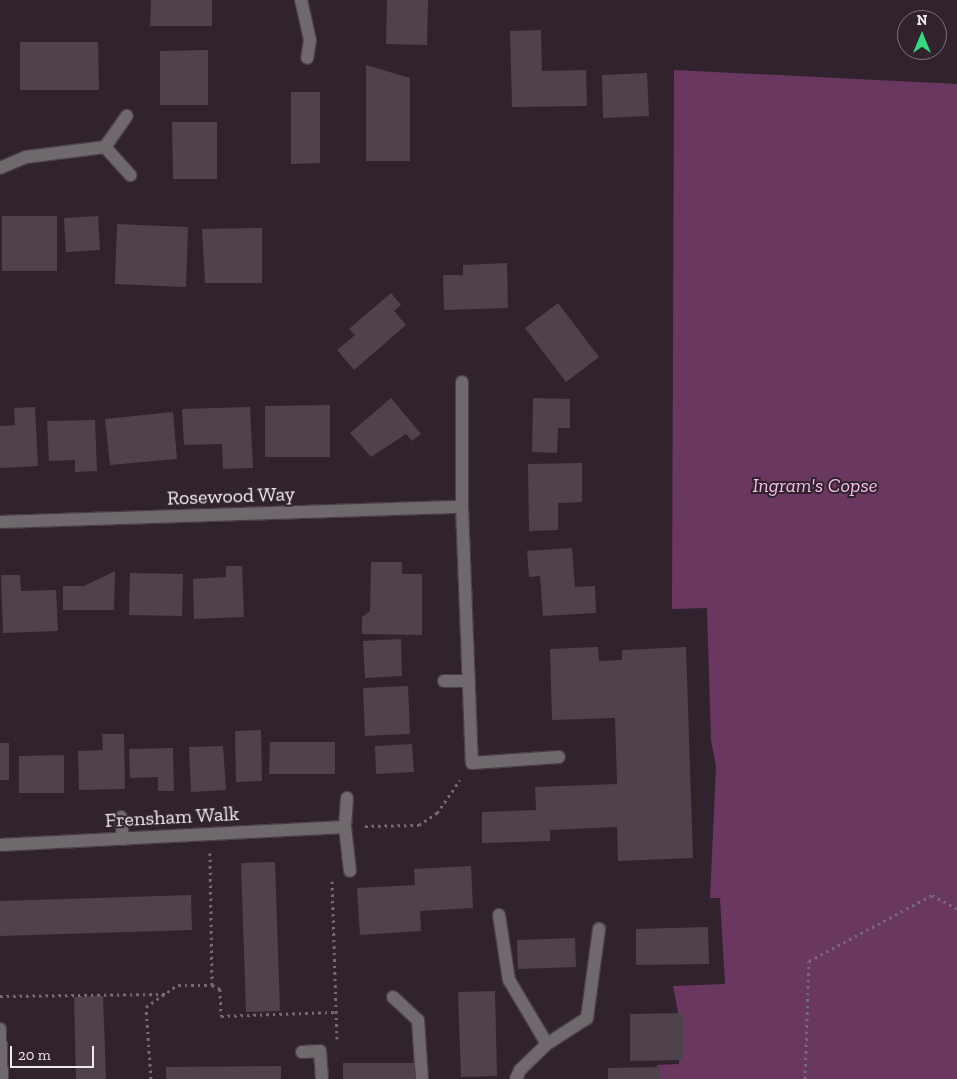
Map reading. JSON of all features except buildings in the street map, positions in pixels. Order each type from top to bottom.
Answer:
[{"type":"street","points":[[300,0],[310,40],[307,58]]},
{"type":"street","points":[[0,168],[26,158],[105,147],[127,116]]},
{"type":"street","points":[[105,147],[130,175]]},
{"type":"street","points":[[462,382],[462,508],[472,763],[559,757]]},
{"type":"street","name":"Rosewood Way","points":[[0,522],[462,508]]},
{"type":"street","points":[[444,681],[469,680]]},
{"type":"street","points":[[346,798],[345,827],[350,871]]},
{"type":"street","points":[[121,817],[123,839]]},
{"type":"street","name":"Frensham Walk","points":[[0,844],[345,827]]},
{"type":"street","points":[[499,915],[509,980],[548,1044]]},
{"type":"street","points":[[516,1079],[520,1070],[548,1044],[587,1018],[599,928]]},
{"type":"street","points":[[393,997],[418,1020],[422,1079]]},
{"type":"street","points":[[0,1029],[2,1079]]},
{"type":"street","points":[[302,1052],[320,1051],[322,1079]]},
{"type":"path","points":[[345,827],[420,825],[437,813],[472,763]]},
{"type":"path","points":[[209,834],[212,985]]},
{"type":"path","points":[[337,1041],[332,876],[350,871]]},
{"type":"path","points":[[805,1079],[809,961],[932,895],[957,909]]},
{"type":"path","points":[[151,1079],[146,1007],[178,985],[212,985],[220,989],[221,1016],[336,1012]]},
{"type":"path","points":[[0,996],[166,994]]},
{"type":"green space","name":"Ingram's Copse","points":[[674,70],[957,84],[957,1079],[658,1079],[657,1065],[679,1064],[678,1012],[673,986],[725,984],[720,898],[710,898],[716,766],[711,740],[707,608],[672,609]]}]
